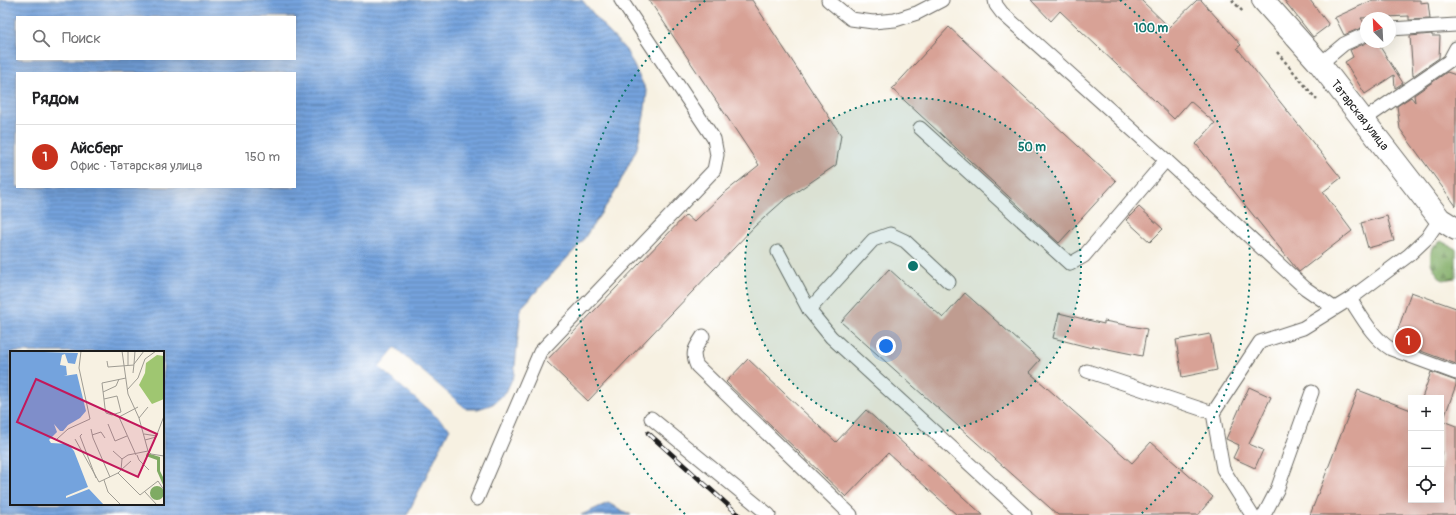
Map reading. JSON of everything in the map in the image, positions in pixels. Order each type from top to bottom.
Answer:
[{"type":"street","name":"Татарская улица","points":[[1263,0],[1320,64],[1364,121],[1448,224]]},
{"type":"lane","points":[[477,499],[540,352],[714,170],[717,155],[714,139],[621,0]]},
{"type":"lane","points":[[830,1],[851,19],[873,22],[895,20],[917,13],[942,0]]},
{"type":"lane","points":[[995,0],[996,5],[1002,13],[1166,160],[1305,288],[1334,308]]},
{"type":"lane","points":[[1396,29],[1456,25]]},
{"type":"lane","points":[[1320,64],[1344,44],[1360,37]]},
{"type":"lane","points":[[1364,121],[1449,60],[1456,48]]},
{"type":"lane","points":[[920,128],[1070,264],[1084,256],[1166,160]]},
{"type":"lane","points":[[1252,515],[1223,469],[1213,413],[1260,342],[1303,328],[1350,299],[1448,224]]},
{"type":"lane","points":[[809,310],[873,240],[890,234],[905,241],[949,282]]},
{"type":"lane","points":[[778,252],[809,310],[830,337],[1025,515]]},
{"type":"lane","points":[[1350,299],[1368,327],[1382,344],[1391,349],[1456,373]]},
{"type":"lane","points":[[703,336],[695,348],[693,358],[697,366],[851,515]]},
{"type":"lane","points":[[1087,371],[1213,413]]},
{"type":"lane","points":[[1264,515],[1277,490],[1312,392]]},
{"type":"lane","points":[[651,418],[770,515]]},
{"type":"path","points":[[1232,0],[1247,18]]},
{"type":"path","points":[[1272,47],[1322,106]]},
{"type":"green space","points":[[1441,241],[1456,249],[1456,278],[1442,280],[1432,265],[1430,257],[1432,247]]},
{"type":"water","points":[[0,0],[582,0],[626,50],[647,92],[644,116],[637,148],[614,194],[581,243],[521,308],[514,375],[506,392],[493,404],[478,409],[466,409],[395,348],[379,367],[450,428],[407,515],[0,515]]},
{"type":"water","points":[[608,503],[631,515],[581,515]]},
{"type":"pier","points":[[395,348],[466,409],[465,410],[395,351],[382,367],[451,426],[450,428],[379,367]]},
{"type":"building","points":[[649,0],[752,0],[841,135],[836,165],[783,201],[755,226],[588,401],[546,361],[686,215],[694,222],[723,194],[759,165]]},
{"type":"building","points":[[1031,0],[1141,0],[1169,27],[1197,0],[1201,0],[1241,45],[1237,48],[1341,178],[1323,192],[1352,231],[1299,272],[1196,144],[1215,123],[1190,101],[1174,119],[1060,11],[1051,21]]},
{"type":"building","points":[[1284,0],[1310,0],[1329,25],[1313,37]]},
{"type":"building","points":[[1373,0],[1420,0],[1420,3],[1428,2],[1430,19],[1409,20],[1409,16],[1396,17],[1396,12],[1360,12],[1360,28],[1344,35],[1336,19],[1334,18]]},
{"type":"building","points":[[949,27],[1116,181],[1059,243],[892,89]]},
{"type":"building","points":[[1432,34],[1432,36],[1440,36],[1439,58],[1413,76],[1410,36]]},
{"type":"building","points":[[1360,46],[1360,48],[1381,48],[1403,83],[1395,88],[1394,75],[1365,94],[1345,62],[1353,57],[1350,50]]},
{"type":"building","points":[[1447,72],[1456,75],[1456,206],[1400,129],[1397,106],[1411,97],[1415,102],[1414,95]]},
{"type":"building","points":[[1139,207],[1163,229],[1150,242],[1126,220]]},
{"type":"building","points":[[1387,216],[1394,241],[1368,248],[1361,223]]},
{"type":"building","points":[[889,269],[943,318],[965,293],[1040,360],[1029,372],[1132,463],[1151,442],[1213,497],[1198,515],[1058,515],[841,322]]},
{"type":"building","points":[[1411,292],[1456,308],[1456,364],[1394,341]]},
{"type":"building","points":[[1059,313],[1104,324],[1104,321],[1147,329],[1142,356],[1093,346],[1092,348],[1053,338]]},
{"type":"building","points":[[1210,334],[1217,370],[1182,377],[1176,340]]},
{"type":"building","points":[[748,359],[836,442],[866,410],[983,515],[957,515],[888,453],[846,497],[726,382]]},
{"type":"building","points":[[1431,372],[1456,381],[1456,385],[1444,418],[1444,395],[1423,395]]},
{"type":"building","points":[[1249,387],[1271,397],[1249,444],[1263,450],[1255,468],[1233,458],[1239,445],[1226,439]]},
{"type":"building","points":[[1358,390],[1408,409],[1408,503],[1444,503],[1444,421],[1456,426],[1456,515],[1310,515]]},
{"type":"railway","points":[[648,433],[739,515]]},
{"type":"place","name":"Айсберг","points":[[1408,341]]}]
